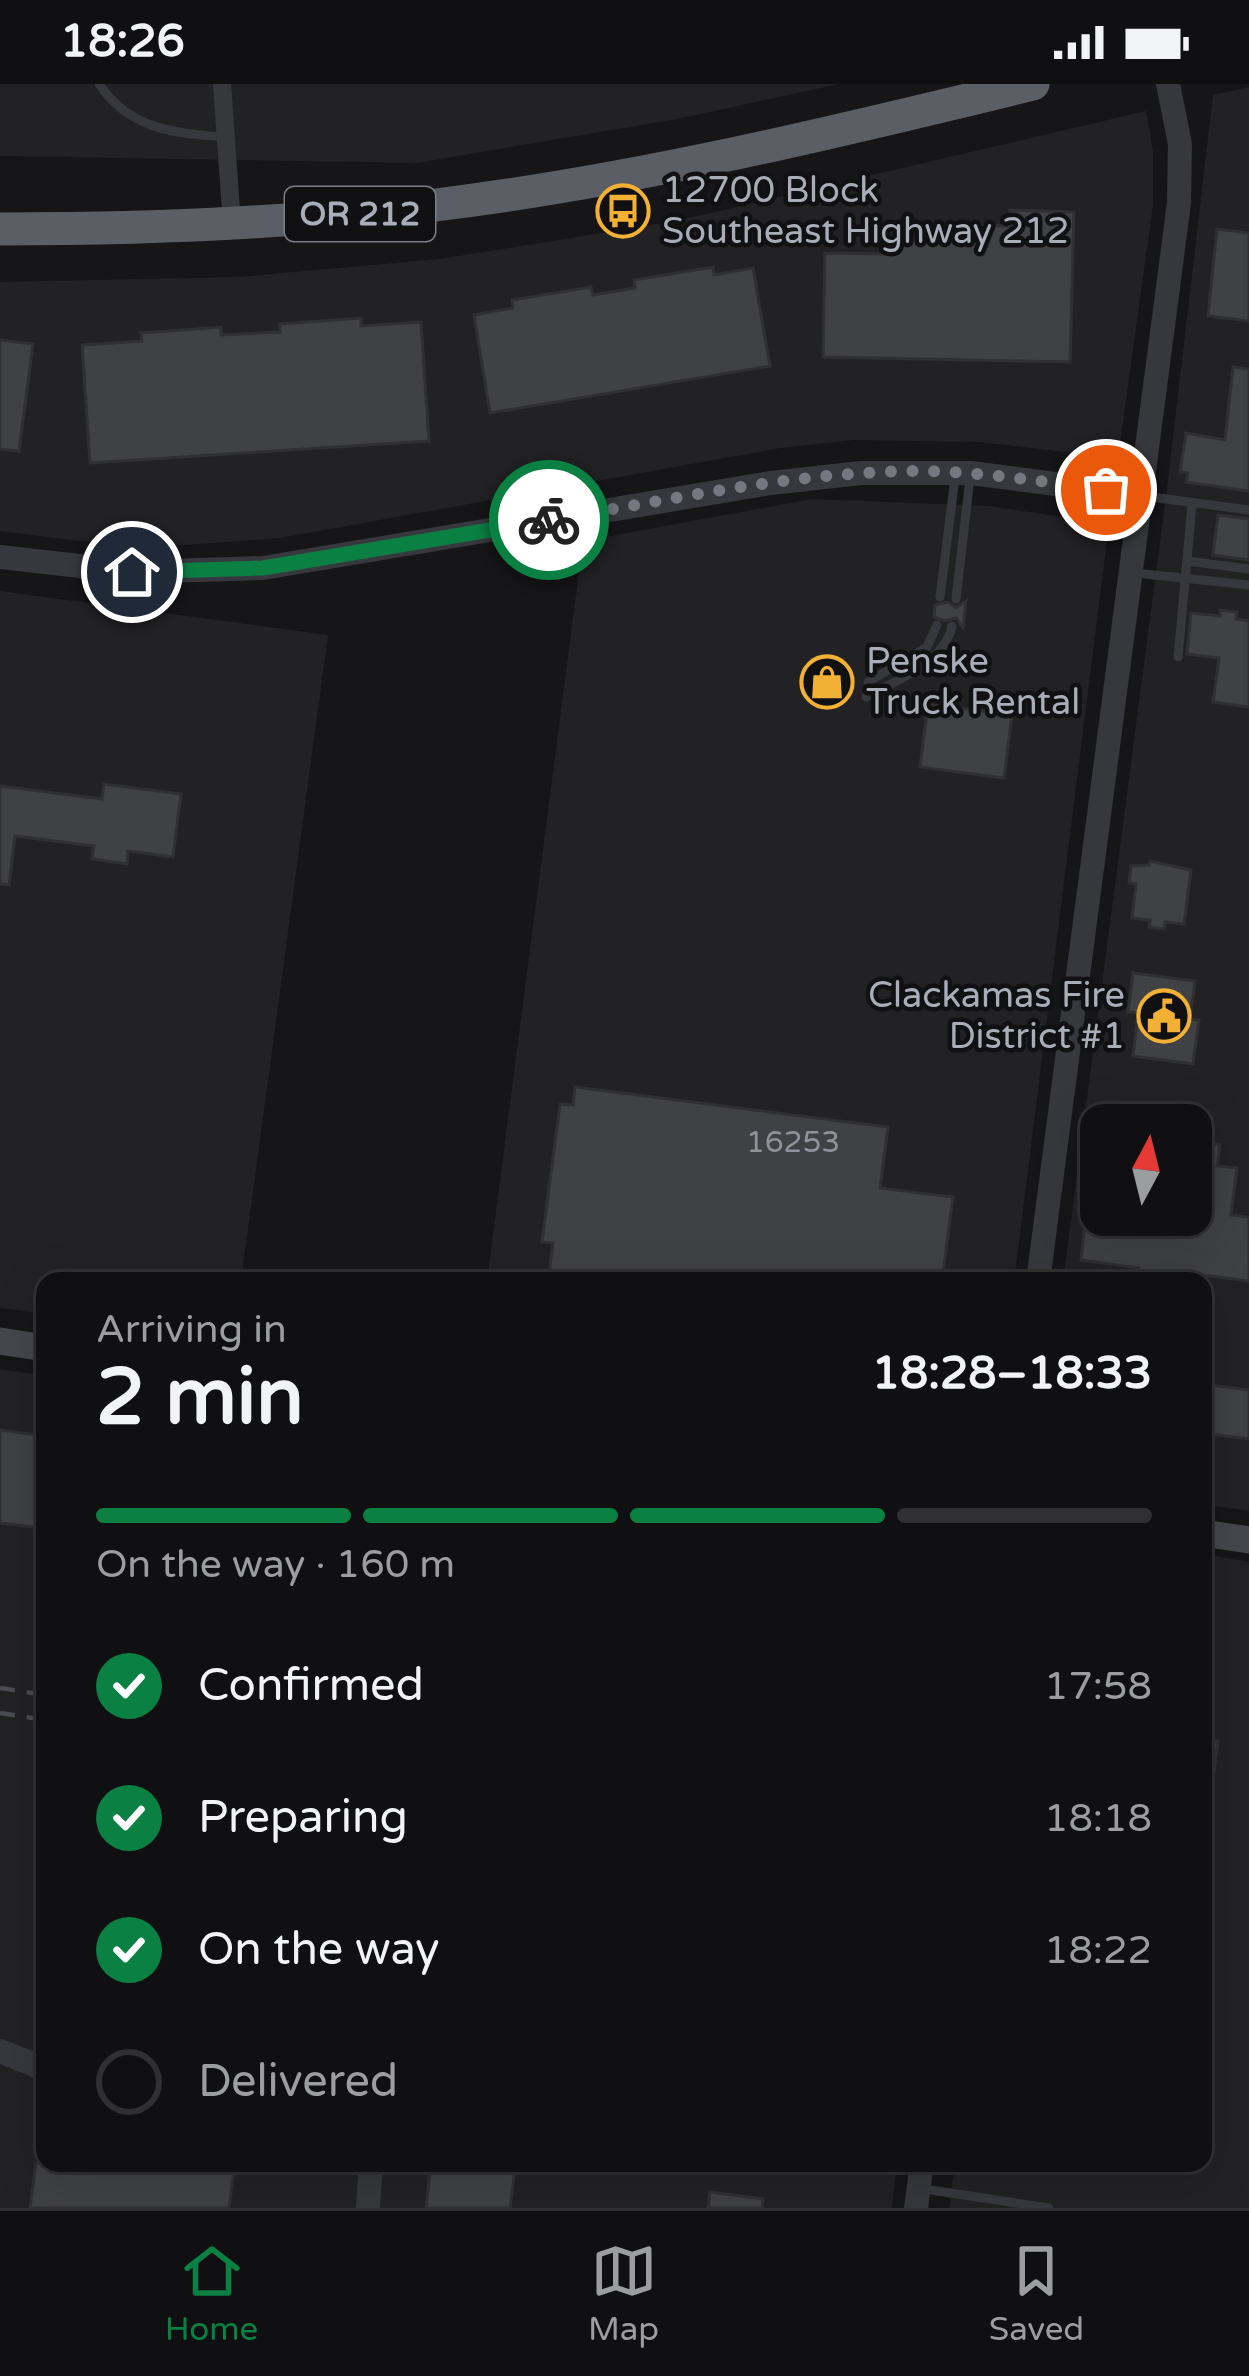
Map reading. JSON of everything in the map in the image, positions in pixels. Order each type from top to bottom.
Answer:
[{"type":"highway","name":"OR 212","points":[[0,229],[232,224],[378,212],[716,159],[965,92],[1033,84]]},
{"type":"main road","points":[[0,1341],[36,1347]]},
{"type":"main road","points":[[1212,1534],[1249,1540]]},
{"type":"street","points":[[222,84],[232,224]]},
{"type":"street","points":[[1039,1272],[1181,183],[1178,131],[1168,84]]},
{"type":"street","points":[[0,557],[132,572],[263,568],[812,477],[963,472],[1139,495]]},
{"type":"street","points":[[0,2051],[36,2065]]},
{"type":"street","points":[[368,2208],[370,2172]]},
{"type":"lane","points":[[99,84],[113,105],[130,118],[169,133],[224,137]]},
{"type":"lane","points":[[940,598],[963,472]]},
{"type":"lane","points":[[956,599],[963,472]]},
{"type":"lane","points":[[1139,495],[1249,510]]},
{"type":"lane","points":[[1178,657],[1192,505]]},
{"type":"lane","points":[[1187,561],[1249,569]]},
{"type":"lane","points":[[1129,572],[1249,585]]},
{"type":"lane","points":[[868,682],[927,647],[937,625]]},
{"type":"lane","points":[[866,697],[920,668],[943,649],[952,626]]},
{"type":"lane","points":[[919,2186],[988,2204],[1049,2208]]},
{"type":"shaded area","points":[[0,84],[839,84],[677,119],[417,163],[0,156]]},
{"type":"shaded area","points":[[1249,87],[1249,1511],[1212,1505],[1212,1272],[1064,1272],[1080,1152],[1080,1236],[1212,1236],[1212,1104],[1086,1104],[1213,95]]},
{"type":"shaded area","points":[[1146,111],[1153,151],[1153,205],[1118,458],[980,442],[854,440],[780,448],[280,538],[172,546],[0,531],[0,282],[238,277],[440,259],[676,221]]},
{"type":"shaded area","points":[[812,499],[989,506],[1109,524],[1015,1272],[488,1272],[583,541]]},
{"type":"shaded area","points":[[0,591],[328,635],[242,1272],[36,1272],[36,1313],[0,1308]]},
{"type":"shaded area","points":[[0,1369],[36,1375],[36,2172],[896,2172],[892,2208],[0,2208]]},
{"type":"shaded area","points":[[1212,1556],[1249,1562],[1249,2208],[949,2208],[954,2172],[1212,2172]]},
{"type":"building","points":[[1010,210],[1074,212],[1070,362],[823,357],[825,253],[890,254],[890,238],[950,241],[950,225],[1010,226]]},
{"type":"building","points":[[1217,229],[1249,233],[1249,321],[1208,316]]},
{"type":"building","points":[[713,267],[714,275],[753,268],[770,366],[490,413],[474,315],[513,308],[512,300],[591,287],[593,295],[635,288],[634,280]]},
{"type":"building","points":[[361,318],[361,326],[421,322],[429,441],[90,463],[82,345],[142,341],[141,333],[221,327],[221,335],[280,332],[280,324]]},
{"type":"building","points":[[0,340],[33,344],[19,451],[0,449]]},
{"type":"building","points":[[1233,367],[1249,369],[1249,491],[1186,482],[1188,473],[1180,472],[1186,433],[1225,440]]},
{"type":"building","points":[[1218,515],[1249,519],[1249,560],[1213,555]]},
{"type":"building","points":[[966,601],[963,628],[956,618],[934,617],[935,605],[948,602],[956,608]]},
{"type":"building","points":[[1220,610],[1237,612],[1236,619],[1249,621],[1249,707],[1213,702],[1219,658],[1187,654],[1191,613],[1220,616]]},
{"type":"building","points":[[928,704],[1012,715],[1004,778],[920,767]]},
{"type":"building","points":[[104,784],[181,794],[173,857],[128,851],[127,864],[92,859],[94,846],[15,836],[9,885],[0,884],[0,786],[102,799]]},
{"type":"building","points":[[1150,861],[1191,870],[1184,924],[1165,922],[1164,929],[1149,927],[1150,920],[1132,918],[1136,884],[1129,883],[1131,866],[1149,865]]},
{"type":"building","name":"Clackamas Fire District #1","points":[[1133,973],[1195,981],[1190,1019],[1199,1020],[1193,1064],[1133,1056],[1138,1013],[1128,1012]]},
{"type":"building","points":[[575,1087],[888,1127],[880,1188],[953,1197],[943,1272],[549,1272],[553,1243],[542,1242],[560,1104],[573,1105]]},
{"type":"building","points":[[1212,1144],[1220,1145],[1217,1166],[1237,1168],[1231,1215],[1249,1217],[1249,1281],[1212,1276],[1212,1272],[1139,1272],[1139,1268],[1081,1260],[1084,1236],[1212,1236]]},
{"type":"building","points":[[1212,1385],[1249,1390],[1249,1439],[1212,1434]]},
{"type":"building","points":[[0,1430],[36,1435],[36,1527],[0,1523]]},
{"type":"building","points":[[1212,1741],[1218,1741],[1212,1786]]},
{"type":"building","points":[[36,2163],[36,2172],[234,2172],[229,2208],[30,2208]]},
{"type":"building","points":[[430,2172],[515,2172],[510,2208],[426,2208]]},
{"type":"building","points":[[710,2192],[763,2199],[762,2208],[708,2208]]},
{"type":"railway","points":[[0,1688],[36,1694]]},
{"type":"railway","points":[[0,1713],[36,1719]]},
{"type":"way so far","points":[[549,520],[861,473],[971,473],[1106,490]]},
{"type":"place","name":"12700 Block Southeast Highway 212","points":[[623,211]]},
{"type":"place","name":"Penske Truck Rental","points":[[827,682]]},
{"type":"place","name":"Clackamas Fire District #1","points":[[1164,1016]]},
{"type":"route","points":[[132,572],[263,568],[549,520]]}]
